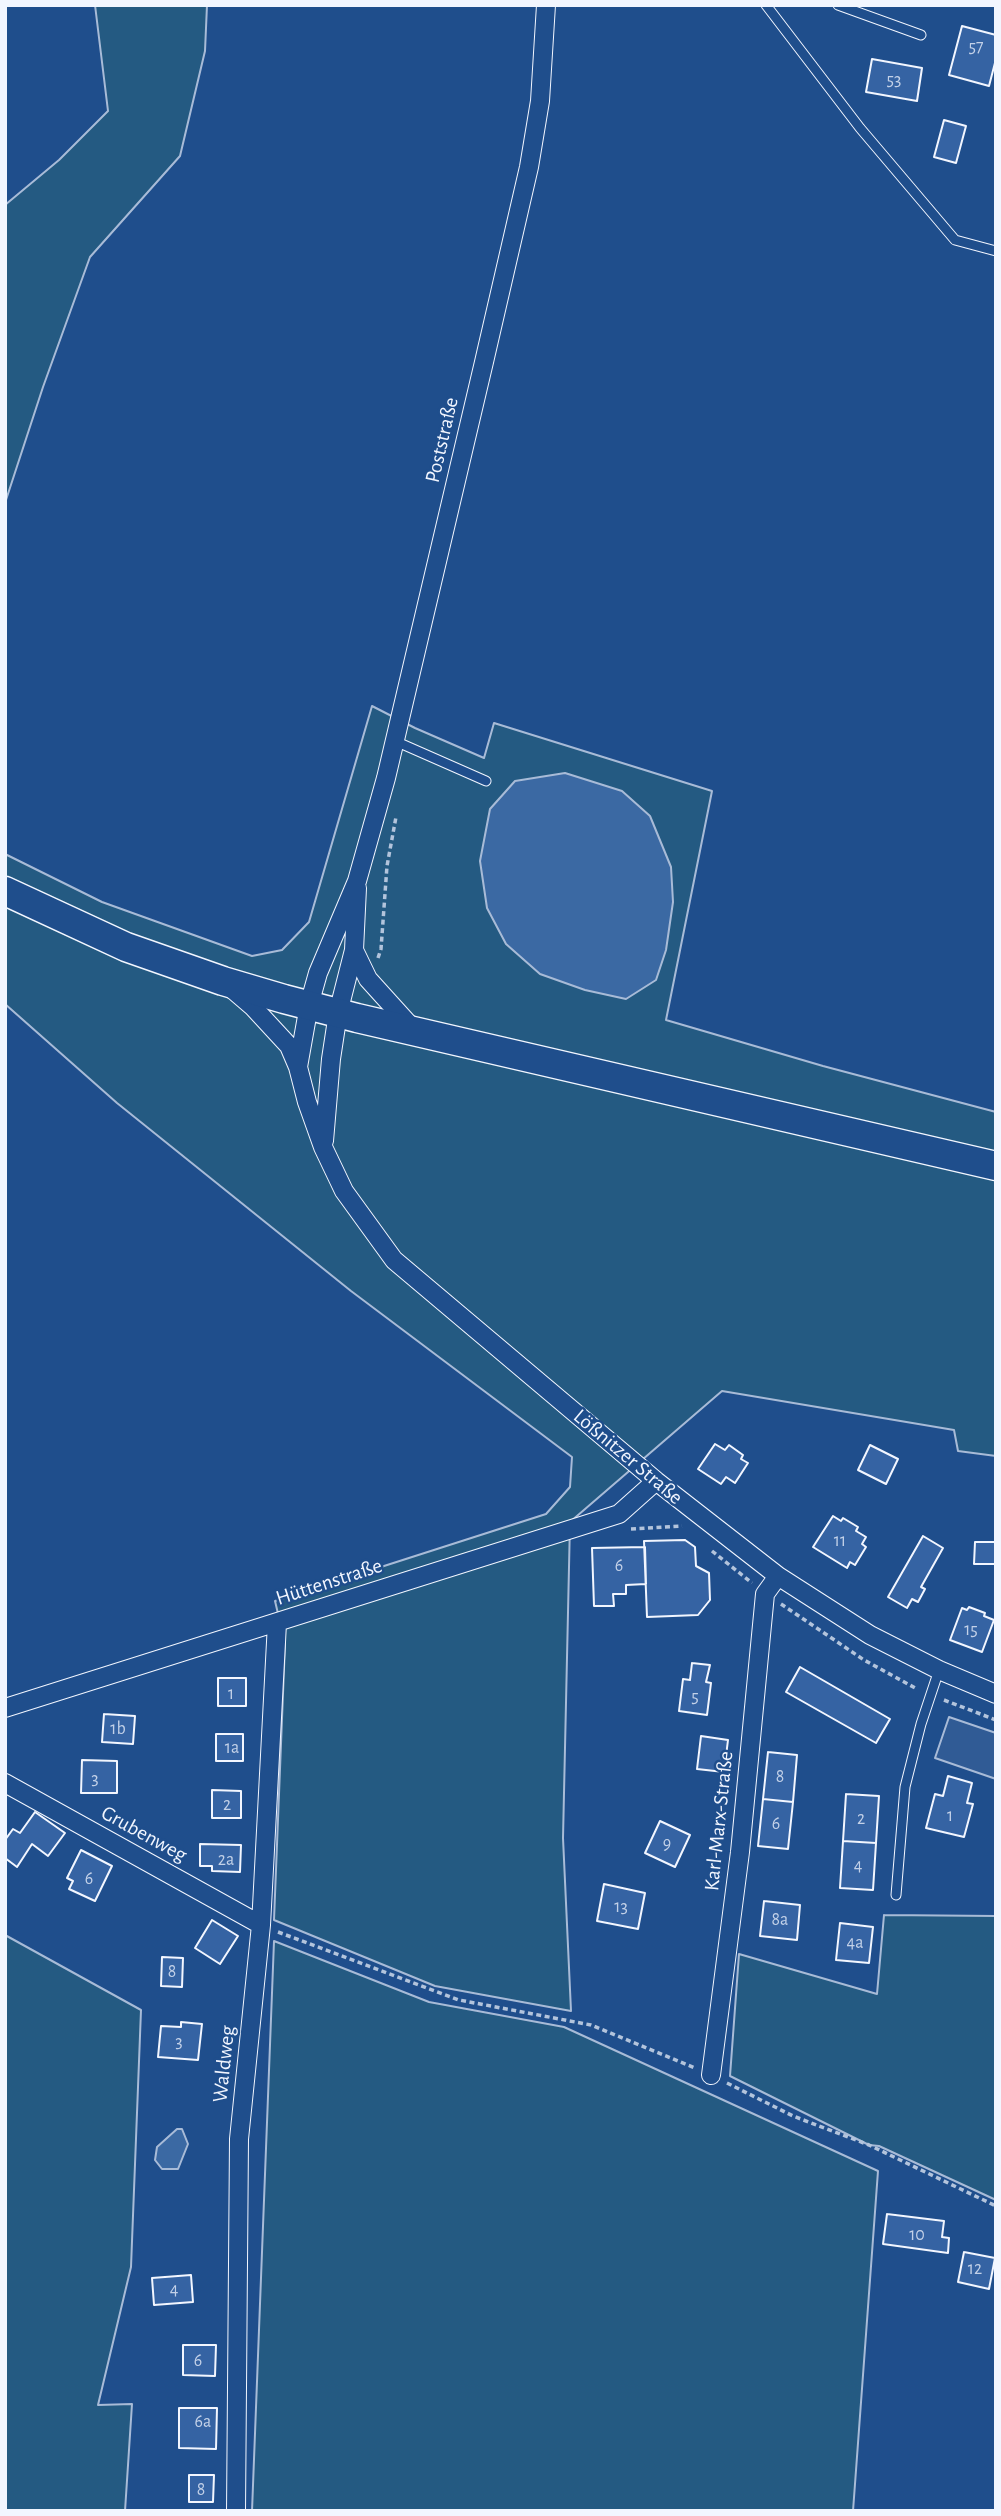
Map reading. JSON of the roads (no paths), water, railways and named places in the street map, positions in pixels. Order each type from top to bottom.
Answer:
[{"type":"main road","points":[[5,891],[125,947],[222,981],[338,1013],[996,1166]]},
{"type":"street","name":"Poststraße","points":[[309,1005],[329,944],[357,881],[395,741],[529,167],[540,101],[546,5]]},
{"type":"street","name":"Poststraße","points":[[338,1013],[354,950],[357,881]]},
{"type":"street","points":[[354,950],[368,979],[415,1031]]},
{"type":"street","name":"Lößnitzer Straße","points":[[222,981],[276,1030],[289,1046],[299,1068],[307,1102],[323,1147],[344,1191],[394,1260],[656,1481],[778,1576],[870,1634],[939,1670],[996,1694]]},
{"type":"street","name":"Lößnitzer Straße","points":[[299,1068],[309,1005]]},
{"type":"street","points":[[323,1147],[338,1013]]},
{"type":"street","name":"Hüttenstraße","points":[[5,1708],[619,1514],[656,1481]]},
{"type":"street","name":"Karl-Marx-Straße","points":[[711,2075],[740,1852],[765,1594],[778,1576]]},
{"type":"street","name":"Waldweg","points":[[236,2511],[239,2138],[261,1925],[277,1623]]},
{"type":"street","name":"Grubenweg","points":[[5,1783],[261,1925]]},
{"type":"lane","points":[[766,5],[860,128],[956,240],[996,251]]},
{"type":"lane","points":[[838,5],[921,35]]},
{"type":"lane","points":[[395,741],[486,781]]},
{"type":"lane","points":[[896,1895],[905,1787],[921,1724],[939,1670]]}]
